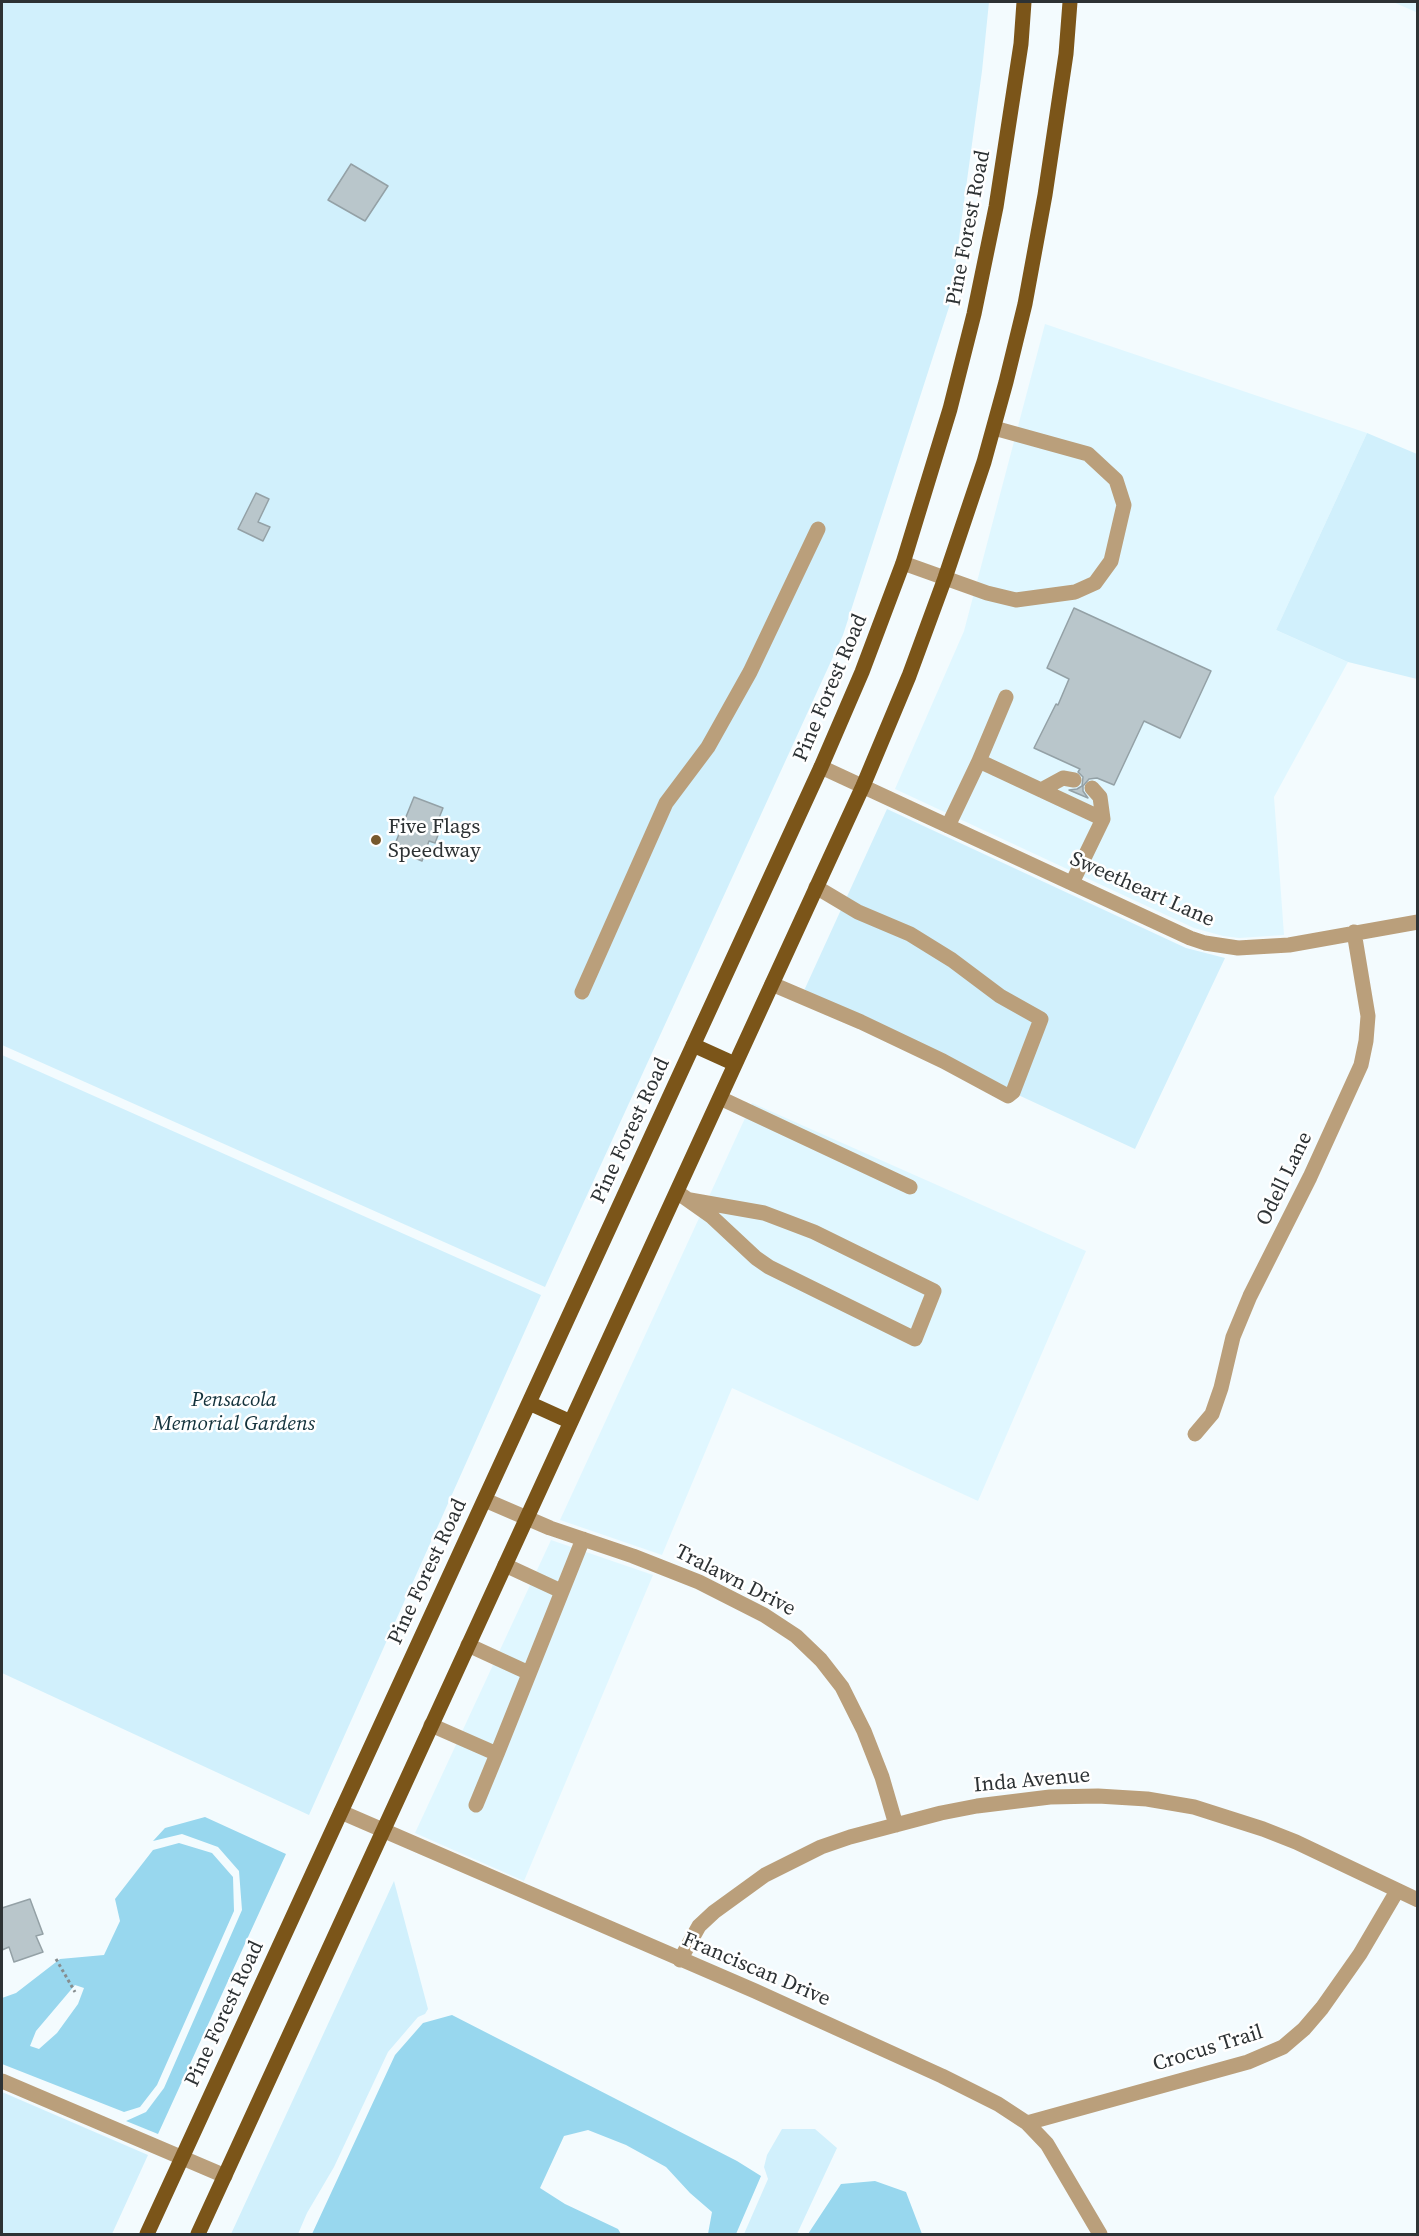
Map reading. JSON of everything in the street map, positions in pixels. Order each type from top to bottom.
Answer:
[{"type":"main road","name":"Pine Forest Road","points":[[147,2235],[821,767],[862,672],[903,563],[950,409],[974,314],[996,207],[1021,44],[1024,2]]},
{"type":"main road","points":[[198,2235],[863,786],[909,676],[984,462],[1025,304],[1043,206],[1066,54],[1070,2]]},
{"type":"main road","points":[[693,1045],[735,1064]]},
{"type":"main road","points":[[529,1403],[571,1422]]},
{"type":"street","points":[[903,563],[987,593],[1016,600],[1075,592],[1095,583],[1111,561],[1124,505],[1116,480],[1088,454],[994,428]]},
{"type":"street","points":[[582,992],[666,803],[708,747],[750,672],[818,529]]},
{"type":"street","points":[[948,826],[1006,697]]},
{"type":"street","points":[[979,761],[1103,819]]},
{"type":"street","name":"Sweetheart Lane","points":[[821,767],[1190,938],[1220,946],[1255,949],[1289,945],[1418,922]]},
{"type":"street","points":[[1041,790],[1063,778],[1074,780]]},
{"type":"street","points":[[1072,883],[1103,819],[1100,797],[1092,788]]},
{"type":"street","points":[[772,984],[861,1022],[943,1061],[1008,1096],[1013,1092],[1041,1019],[1000,996],[952,960],[910,934],[858,912],[816,887]]},
{"type":"street","name":"Odell Lane","points":[[1195,1434],[1212,1414],[1221,1388],[1233,1337],[1250,1296],[1310,1178],[1361,1065],[1368,1016],[1354,932]]},
{"type":"street","points":[[720,1098],[910,1186]]},
{"type":"street","points":[[677,1192],[711,1216],[769,1268],[915,1338],[934,1291],[814,1232],[764,1213],[690,1200]]},
{"type":"street","name":"Tralawn Drive","points":[[485,1500],[526,1518],[699,1582],[764,1615],[796,1636],[822,1660],[842,1687],[864,1731],[882,1778],[896,1825]]},
{"type":"street","points":[[476,1805],[582,1539]]},
{"type":"street","points":[[505,1565],[561,1591]]},
{"type":"street","points":[[468,1646],[529,1674]]},
{"type":"street","points":[[431,1725],[497,1754]]},
{"type":"street","name":"Inda Avenue","points":[[680,1960],[699,1926],[714,1911],[765,1875],[821,1847],[941,1813],[1013,1800],[1098,1796],[1147,1799],[1194,1807],[1263,1829],[1418,1900]]},
{"type":"street","name":"Franciscan Drive","points":[[341,1812],[755,1991],[998,2104],[1027,2123],[1047,2144],[1100,2235]]},
{"type":"street","name":"Crocus Trail","points":[[1027,2123],[1248,2062],[1283,2047],[1304,2029],[1322,2008],[1360,1954],[1397,1891]]},
{"type":"street","points":[[2,2080],[225,2176]]},
{"type":"path","points":[[56,1959],[75,1992]]},
{"type":"shaded area","points":[[1393,2],[1417,2],[1416,12]]},
{"type":"shaded area","points":[[1045,324],[1367,433],[1276,630],[1348,662],[1274,797],[1284,935],[1239,938],[1194,928],[895,789],[964,631]]},
{"type":"shaded area","points":[[752,1103],[1086,1251],[978,1501],[732,1388],[662,1555],[560,1520]]},
{"type":"shaded area","points":[[551,1540],[653,1575],[524,1881],[415,1833]]},
{"type":"green space","name":"Five Flags Speedway","points":[[2,2],[989,2],[982,71],[950,304],[843,635],[545,1287],[2,1045]]},
{"type":"green space","points":[[1367,433],[1417,454],[1417,679],[1348,662],[1276,630]]},
{"type":"green space","points":[[887,809],[1186,948],[1225,958],[1135,1149],[802,995]]},
{"type":"green space","name":"Pensacola Memorial Gardens","points":[[2,1055],[541,1295],[309,1815],[2,1673]]},
{"type":"green space","points":[[394,1881],[428,2009],[425,2014],[418,2017],[388,2052],[334,2167],[307,2213],[298,2234],[231,2234]]},
{"type":"green space","points":[[2,2092],[148,2155],[112,2234],[2,2234]]},
{"type":"green space","points":[[782,2129],[815,2129],[837,2148],[797,2234],[744,2234],[768,2179],[764,2167],[767,2155]]},
{"type":"water","points":[[205,1817],[286,1854],[158,2134],[126,2121],[146,2112],[164,2088],[242,1910],[239,1871],[218,1847],[182,1834],[153,1841],[165,1828]]},
{"type":"water","points":[[179,1843],[212,1853],[233,1877],[234,1911],[157,2085],[140,2107],[124,2112],[2,2064],[2,1998],[16,1993],[60,1959],[104,1955],[120,1921],[115,1899],[153,1850]],"holes":[[[75,1985],[84,1988],[78,2004],[57,2033],[39,2049],[30,2046],[36,2031]]]},
{"type":"water","points":[[452,2015],[737,2161],[761,2176],[736,2234],[708,2234],[712,2212],[690,2193],[666,2167],[626,2145],[588,2130],[564,2136],[540,2188],[565,2204],[618,2229],[621,2234],[312,2234],[395,2055],[423,2023]]},
{"type":"water","points":[[875,2181],[906,2192],[922,2234],[808,2234],[841,2184]]},
{"type":"building","points":[[351,164],[388,186],[365,221],[328,200]]},
{"type":"building","points":[[256,493],[269,499],[258,522],[270,527],[263,541],[238,529]]},
{"type":"building","points":[[1074,608],[1211,671],[1180,738],[1144,721],[1114,785],[1097,778],[1089,779],[1083,786],[1083,791],[1088,798],[1069,790],[1082,786],[1083,777],[1078,772],[1080,769],[1034,748],[1056,704],[1058,705],[1069,679],[1047,668]]},
{"type":"building","points":[[414,797],[443,808],[435,828],[440,830],[435,843],[429,841],[422,861],[393,849]]},
{"type":"building","points":[[30,1899],[43,1934],[36,1936],[43,1952],[14,1962],[9,1947],[2,1950],[2,1908]]},
{"type":"place","name":"Five Flags Speedway","points":[[376,840]]}]
